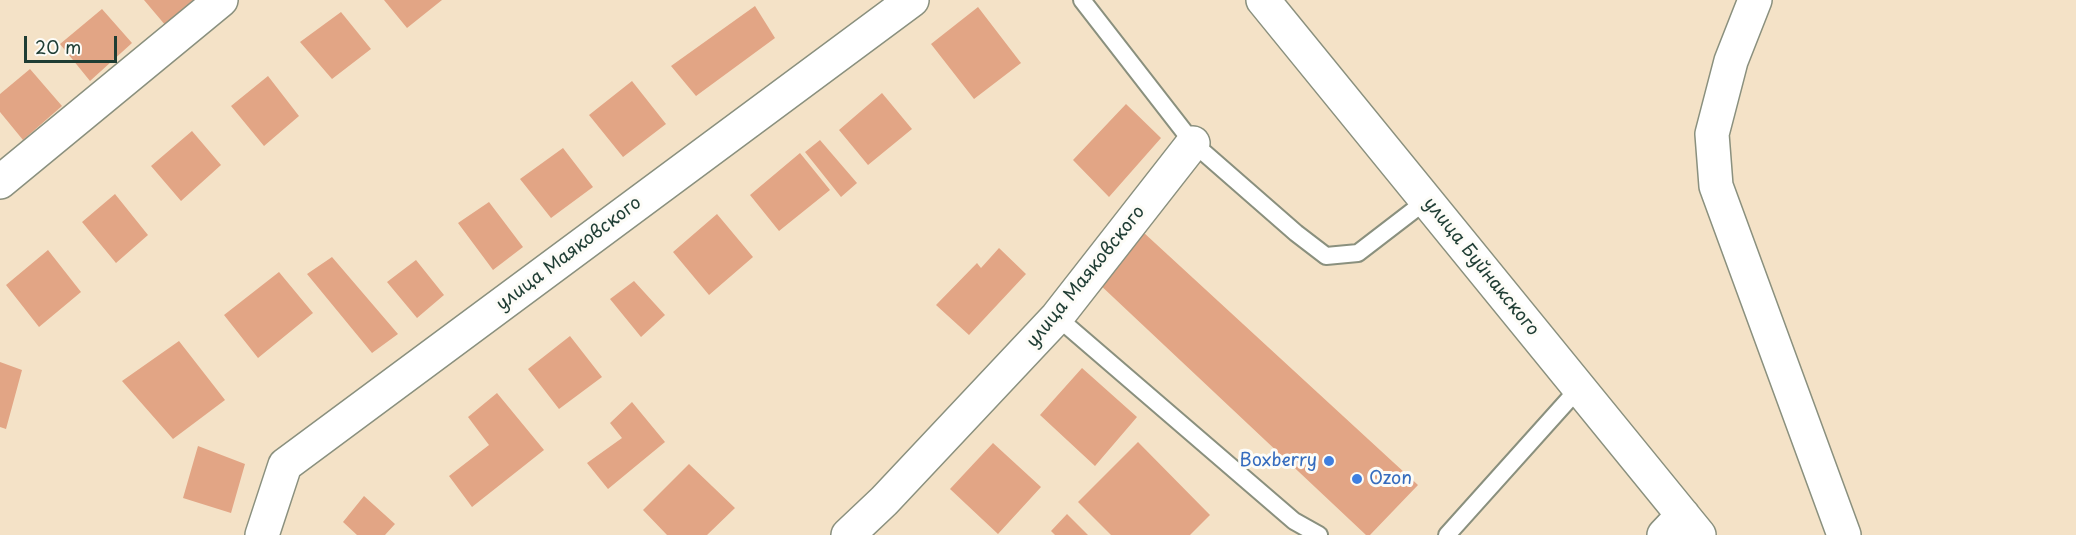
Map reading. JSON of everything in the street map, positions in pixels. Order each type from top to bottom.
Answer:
[{"type":"street","points":[[0,182],[221,0]]},
{"type":"street","name":"улица Маяковского","points":[[262,535],[285,465],[912,0]]},
{"type":"street","name":"улица Буйнакского","points":[[1263,0],[1579,388],[1682,528]]},
{"type":"street","points":[[1755,0],[1731,61],[1712,134],[1716,186],[1844,535]]},
{"type":"street","name":"улица Маяковского","points":[[848,535],[884,501],[1057,317],[1193,143]]},
{"type":"lane","points":[[1082,0],[1193,143],[1296,233],[1326,256],[1358,253],[1427,200]]},
{"type":"lane","points":[[1057,317],[1294,521],[1319,535]]},
{"type":"lane","points":[[1447,535],[1579,388]]},
{"type":"building","points":[[144,0],[197,0],[166,26]]},
{"type":"building","points":[[384,0],[442,0],[407,28]]},
{"type":"building","points":[[755,6],[775,38],[696,96],[671,66]]},
{"type":"building","points":[[978,7],[1021,63],[974,99],[931,44]]},
{"type":"building","points":[[102,9],[132,43],[90,81],[60,44]]},
{"type":"building","points":[[341,12],[371,49],[332,79],[300,42]]},
{"type":"building","points":[[30,69],[62,106],[23,140],[0,112],[0,94]]},
{"type":"building","points":[[268,76],[299,116],[264,146],[231,106]]},
{"type":"building","points":[[632,81],[666,124],[623,157],[589,115]]},
{"type":"building","points":[[882,93],[912,129],[868,165],[839,130]]},
{"type":"building","points":[[1126,104],[1161,138],[1109,197],[1073,160]]},
{"type":"building","points":[[192,131],[221,165],[181,201],[151,166]]},
{"type":"building","points":[[820,140],[857,183],[841,197],[805,152]]},
{"type":"building","points":[[563,148],[593,187],[551,218],[520,179]]},
{"type":"building","points":[[800,153],[830,190],[779,231],[750,195]]},
{"type":"building","points":[[115,194],[148,235],[116,263],[82,222]]},
{"type":"building","points":[[489,202],[523,247],[493,270],[458,223]]},
{"type":"building","points":[[717,214],[753,257],[709,295],[673,252]]},
{"type":"building","points":[[1143,232],[1418,485],[1370,535],[1366,535],[1097,282]]},
{"type":"building","points":[[999,248],[1026,274],[969,335],[936,305],[977,263],[981,268]]},
{"type":"building","points":[[48,250],[81,292],[39,327],[6,285]]},
{"type":"building","points":[[332,257],[398,334],[372,353],[307,274]]},
{"type":"building","points":[[416,260],[444,295],[417,318],[387,282]]},
{"type":"building","points":[[279,272],[313,313],[258,358],[224,315]]},
{"type":"building","points":[[634,281],[665,315],[641,337],[610,299]]},
{"type":"building","points":[[570,336],[602,377],[559,409],[528,369]]},
{"type":"building","points":[[179,341],[225,400],[173,439],[122,381]]},
{"type":"building","points":[[0,362],[22,370],[6,429],[0,427]]},
{"type":"building","points":[[1082,368],[1137,417],[1095,466],[1040,415]]},
{"type":"building","points":[[497,393],[544,450],[472,507],[449,476],[489,445],[468,417]]},
{"type":"building","points":[[632,402],[665,442],[608,489],[587,463],[622,438],[610,423]]},
{"type":"building","points":[[1138,442],[1210,515],[1190,535],[1111,535],[1078,502]]},
{"type":"building","points":[[993,443],[1041,487],[998,534],[950,489]]},
{"type":"building","points":[[198,446],[245,464],[231,513],[183,498]]},
{"type":"building","points":[[689,464],[735,508],[707,535],[667,535],[643,510]]},
{"type":"building","points":[[364,496],[395,524],[385,535],[357,535],[343,522]]},
{"type":"building","points":[[1067,514],[1088,535],[1055,535],[1051,531]]},
{"type":"place","name":"Boxberry","points":[[1329,461]]},
{"type":"place","name":"Ozon","points":[[1357,479]]}]
